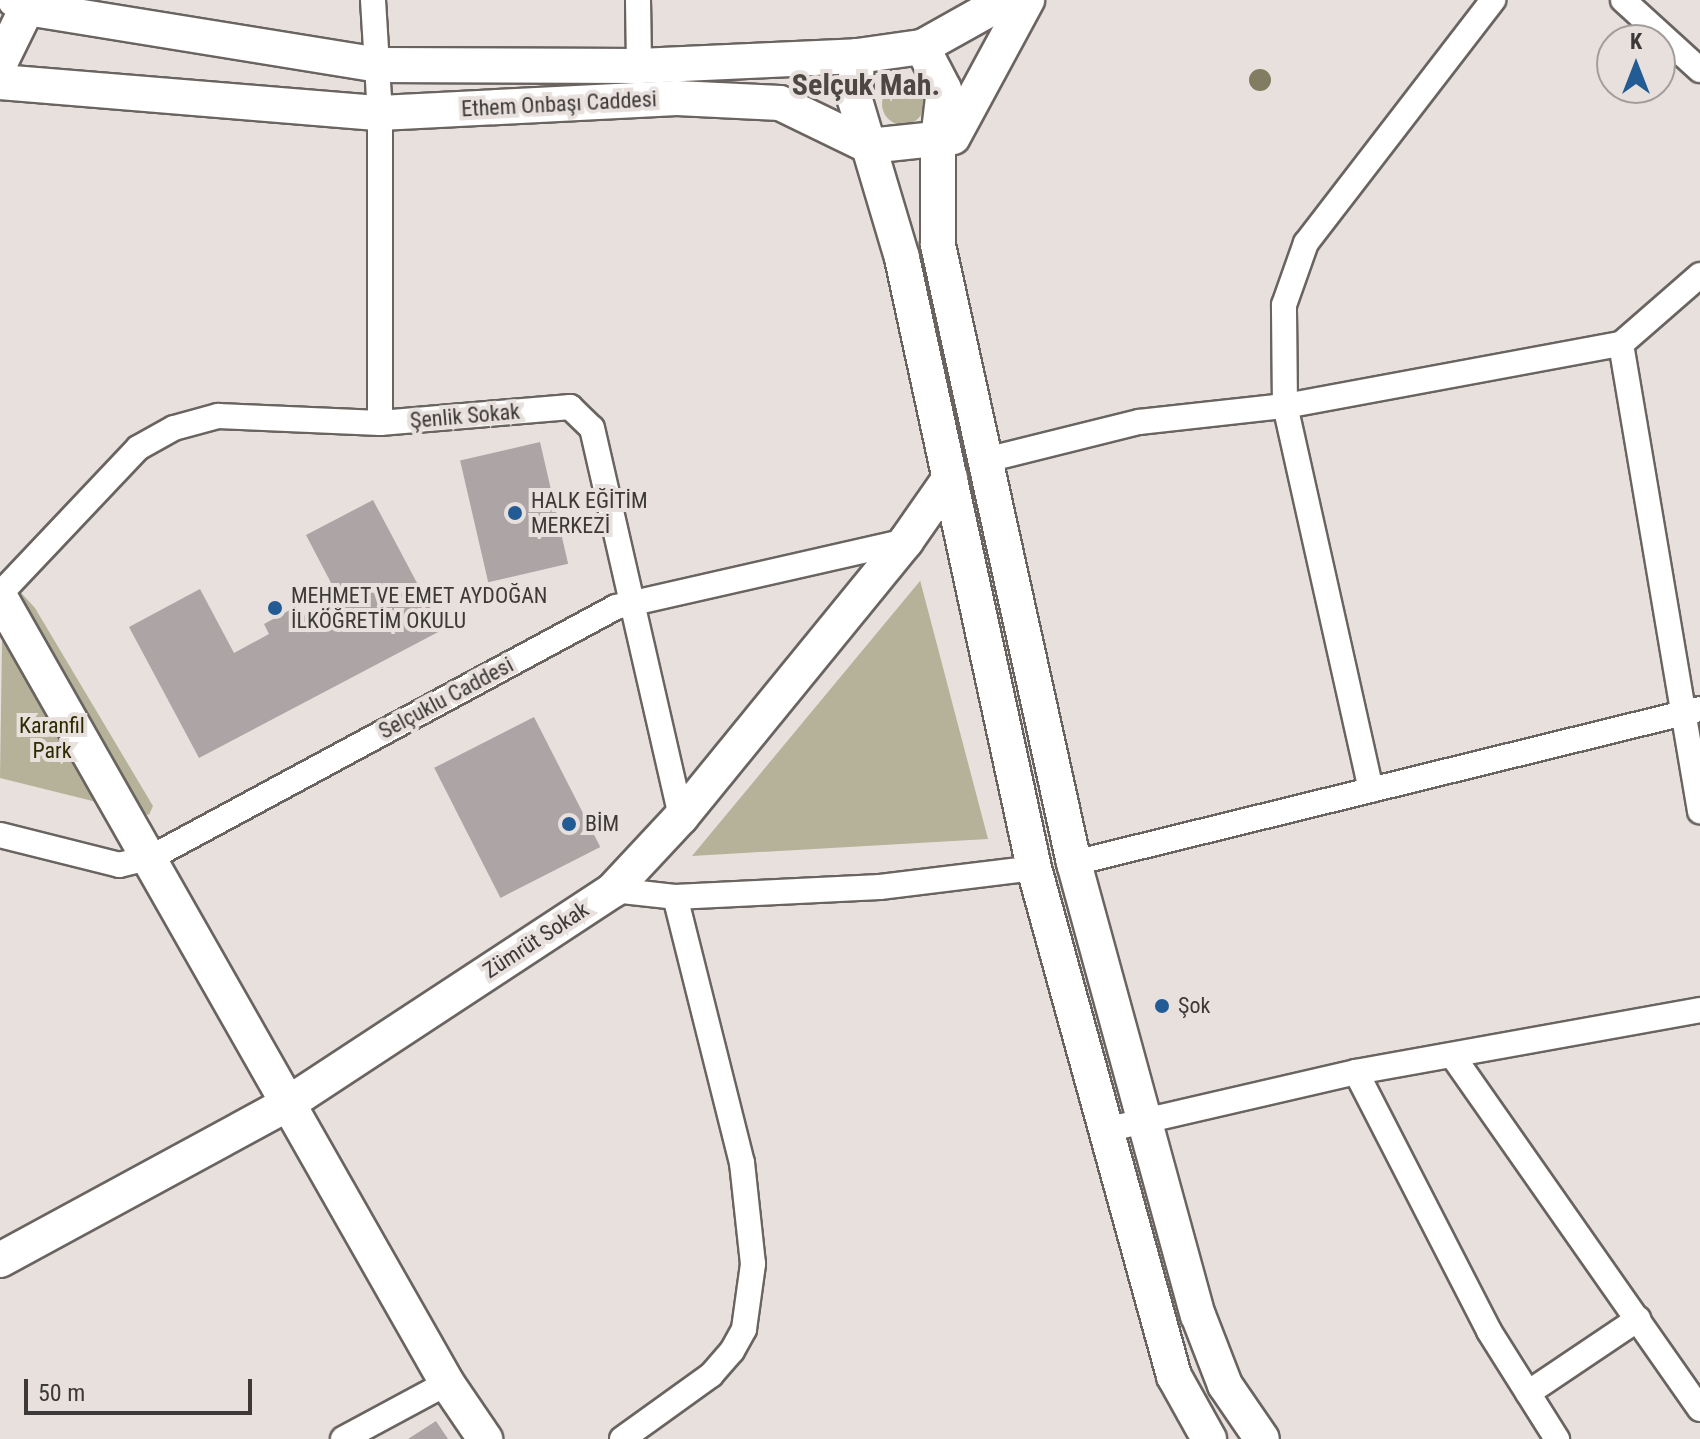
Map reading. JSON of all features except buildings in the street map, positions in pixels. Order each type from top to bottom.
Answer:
[{"type":"street","points":[[373,0],[380,113],[380,423]]},
{"type":"street","points":[[638,0],[639,66]]},
{"type":"street","name":"Ethem Onbaşı Caddesi","points":[[21,4],[377,65],[639,66],[857,56],[922,47],[1006,0]]},
{"type":"street","points":[[869,146],[953,137],[1027,0]]},
{"type":"street","points":[[1371,790],[1285,406],[1284,305],[1306,243],[1493,0]]},
{"type":"street","points":[[1623,0],[1700,70]]},
{"type":"street","points":[[0,63],[21,4]]},
{"type":"street","points":[[922,47],[944,89],[938,139],[938,245],[982,461],[1074,863],[1149,1124],[1198,1315],[1225,1385],[1262,1439]]},
{"type":"street","points":[[857,56],[855,100],[902,258],[1034,868],[1174,1376],[1209,1439]]},
{"type":"street","name":"Ethem Onbaşı Caddesi","points":[[0,82],[380,113],[677,98],[780,103],[869,146]]},
{"type":"street","points":[[982,461],[1139,422],[1285,406],[1621,344],[1700,275]]},
{"type":"street","points":[[1621,344],[1691,712],[1700,811]]},
{"type":"street","name":"Şenlik Sokak","points":[[0,595],[138,448],[174,428],[218,416],[380,423],[570,407],[592,428],[681,817]]},
{"type":"street","name":"Zümrüt Sokak","points":[[0,1260],[289,1103],[613,890],[681,817],[906,541],[950,478]]},
{"type":"street","name":"Selçuklu Caddesi","points":[[0,835],[119,865],[152,857],[616,607],[906,541]]},
{"type":"street","points":[[0,595],[152,857],[447,1383],[485,1439]]},
{"type":"street","points":[[1074,863],[1691,712]]},
{"type":"street","points":[[613,890],[675,897],[880,887],[1034,868]]},
{"type":"street","points":[[622,1439],[711,1375],[732,1351],[744,1329],[753,1264],[742,1163],[675,897]]},
{"type":"street","points":[[1105,1130],[1149,1124],[1356,1072],[1700,1010]]},
{"type":"street","points":[[1452,1055],[1700,1409]]},
{"type":"street","points":[[1356,1072],[1489,1331],[1557,1439]]},
{"type":"street","points":[[1528,1393],[1638,1319]]},
{"type":"street","points":[[343,1439],[447,1383]]},
{"type":"green space","points":[[903,83],[918,89],[924,104],[918,119],[903,125],[888,119],[882,104],[888,89]]},
{"type":"green space","name":"Karanfil Park","points":[[3,573],[35,608],[153,806],[149,815],[0,778]]},
{"type":"green space","points":[[920,581],[988,839],[692,856]]},
{"type":"place","name":"HALK EĞİTİM MERKEZİ","points":[[515,513]]},
{"type":"place","name":"MEHMET VE EMET AYDOĞAN İLKÖĞRETİM OKULU","points":[[275,608]]},
{"type":"place","name":"BİM","points":[[569,824]]},
{"type":"place","name":"Şok","points":[[1162,1006]]},
{"type":"district","name":"Selçuk Mah.","points":[[866,85]]}]
